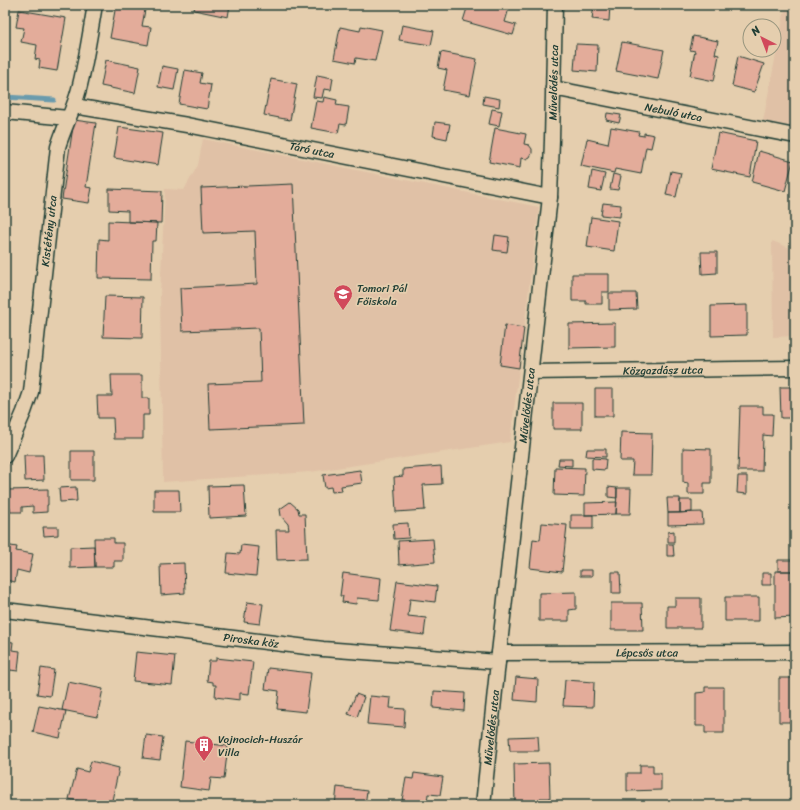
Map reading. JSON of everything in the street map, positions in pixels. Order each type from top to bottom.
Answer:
[{"type":"street","name":"Kistétény utca","points":[[5,456],[31,392],[58,147],[79,90],[88,50],[95,5]]},
{"type":"street","name":"Művelődés utca","points":[[483,805],[550,197],[555,5]]},
{"type":"street","name":"Nebuló utca","points":[[553,88],[795,136]]},
{"type":"street","name":"Táró utca","points":[[5,112],[71,112],[187,125],[550,197]]},
{"type":"street","name":"Közgazdász utca","points":[[531,372],[795,368]]},
{"type":"street","name":"Piroska köz","points":[[5,610],[323,649],[499,657]]},
{"type":"street","name":"Lépcsős utca","points":[[499,657],[795,652]]},
{"type":"shaded area","points":[[785,9],[795,11],[795,127],[763,121],[775,58],[782,58],[782,24]]},
{"type":"shaded area","name":"Tomori Pál Főiskola","points":[[203,139],[539,207],[510,442],[310,472],[163,482],[160,295],[165,189],[184,190],[198,165]]},
{"type":"shaded area","points":[[772,241],[795,250],[795,336],[773,337]]},
{"type":"building","points":[[116,5],[145,10],[142,26],[151,27],[148,45],[110,38]]},
{"type":"building","points":[[195,5],[230,5],[228,17],[194,10]]},
{"type":"building","points":[[468,5],[510,5],[505,22],[516,25],[513,35],[463,21]]},
{"type":"building","points":[[594,5],[610,5],[609,21],[592,19]]},
{"type":"building","points":[[19,10],[66,18],[57,71],[39,68],[40,60],[35,59],[37,45],[21,42],[24,28],[16,27]]},
{"type":"building","points":[[402,25],[434,31],[431,45],[399,40]]},
{"type":"building","points":[[361,26],[382,30],[375,61],[356,58],[355,63],[334,59],[340,27],[360,31]]},
{"type":"building","points":[[693,36],[718,41],[715,54],[719,55],[714,81],[690,76],[695,51],[690,50]]},
{"type":"building","points":[[622,42],[664,50],[658,79],[616,71]]},
{"type":"building","points":[[576,44],[598,45],[597,72],[574,70]]},
{"type":"building","points":[[441,52],[477,59],[470,95],[443,90],[447,70],[438,68]]},
{"type":"building","points":[[738,56],[764,64],[754,92],[732,86]]},
{"type":"building","points":[[106,60],[140,67],[135,93],[101,86]]},
{"type":"building","points":[[162,66],[178,69],[174,90],[158,87]]},
{"type":"building","points":[[185,70],[202,73],[200,83],[211,85],[207,109],[179,104]]},
{"type":"building","points":[[317,75],[333,78],[331,90],[324,89],[322,98],[313,97]]},
{"type":"building","points":[[271,79],[297,84],[290,120],[264,115]]},
{"type":"building","points":[[484,96],[500,99],[499,107],[483,104]]},
{"type":"building","points":[[324,97],[337,100],[336,105],[349,107],[346,125],[340,124],[338,133],[311,128],[316,101],[323,102]]},
{"type":"building","points":[[492,109],[502,111],[499,126],[489,124]]},
{"type":"building","points":[[607,113],[621,115],[619,123],[606,120]]},
{"type":"building","points":[[74,120],[96,123],[86,187],[92,188],[89,203],[62,199]]},
{"type":"building","points":[[435,122],[450,124],[447,139],[433,136]]},
{"type":"building","points":[[119,127],[163,133],[158,165],[114,158]]},
{"type":"building","points":[[611,127],[639,132],[638,135],[644,136],[644,133],[654,135],[651,148],[646,147],[641,174],[615,169],[614,173],[581,166],[587,139],[608,144]]},
{"type":"building","points":[[495,128],[526,134],[524,144],[529,145],[532,149],[532,153],[530,157],[526,159],[521,158],[520,168],[489,162]]},
{"type":"building","points":[[718,133],[756,141],[750,177],[711,169]]},
{"type":"building","points":[[759,151],[793,161],[785,191],[752,182]]},
{"type":"building","points":[[592,171],[605,174],[601,191],[589,189]]},
{"type":"building","points":[[671,171],[681,173],[676,197],[666,195]]},
{"type":"building","points":[[613,174],[621,176],[618,190],[610,189]]},
{"type":"building","points":[[293,184],[304,425],[210,429],[208,384],[261,382],[259,328],[182,331],[180,288],[257,284],[255,231],[203,233],[201,188]]},
{"type":"building","points":[[109,189],[162,191],[161,223],[128,222],[128,211],[109,210]]},
{"type":"building","points":[[603,203],[621,205],[620,217],[601,215]]},
{"type":"building","points":[[591,217],[618,221],[614,251],[587,247]]},
{"type":"building","points":[[108,221],[157,223],[156,241],[152,241],[151,279],[98,278],[99,239],[108,240]]},
{"type":"building","points":[[495,235],[509,237],[507,252],[493,250]]},
{"type":"building","points":[[701,252],[717,252],[717,273],[702,274]]},
{"type":"building","points":[[572,274],[609,274],[609,292],[602,292],[602,304],[586,304],[586,301],[572,301]]},
{"type":"building","points":[[609,293],[636,293],[637,309],[609,310]]},
{"type":"building","points":[[105,296],[143,297],[142,338],[103,337]]},
{"type":"building","points":[[747,305],[747,335],[711,336],[711,306]]},
{"type":"building","points":[[615,323],[615,347],[569,348],[569,324]]},
{"type":"building","points":[[505,325],[524,328],[519,368],[500,365]]},
{"type":"building","points":[[111,375],[142,375],[142,398],[149,398],[149,415],[143,415],[143,439],[114,439],[113,418],[98,418],[97,396],[112,396]]},
{"type":"building","points":[[780,387],[795,387],[795,418],[781,418]]},
{"type":"building","points":[[595,389],[613,389],[613,416],[595,416]]},
{"type":"building","points":[[553,403],[582,403],[582,429],[553,429]]},
{"type":"building","points":[[740,406],[763,406],[763,414],[773,414],[772,436],[763,435],[762,471],[738,471]]},
{"type":"building","points":[[621,432],[652,433],[651,475],[632,475],[633,461],[620,461]]},
{"type":"building","points":[[683,448],[711,449],[711,483],[704,483],[704,494],[688,494],[688,483],[683,482]]},
{"type":"building","points":[[587,449],[606,449],[606,457],[586,456]]},
{"type":"building","points":[[71,451],[94,451],[94,480],[71,480]]},
{"type":"building","points":[[24,455],[43,455],[44,480],[25,481]]},
{"type":"building","points":[[592,458],[606,459],[605,470],[592,469]]},
{"type":"building","points":[[559,459],[572,459],[572,466],[558,465]]},
{"type":"building","points":[[441,466],[442,484],[423,485],[425,510],[396,512],[394,477],[403,476],[403,469]]},
{"type":"building","points":[[555,467],[585,468],[584,496],[554,495]]},
{"type":"building","points":[[360,470],[362,483],[341,486],[342,491],[332,492],[331,487],[325,488],[323,475]]},
{"type":"building","points":[[738,476],[747,476],[747,494],[737,493]]},
{"type":"building","points":[[244,485],[246,516],[209,518],[208,486]]},
{"type":"building","points":[[76,487],[77,501],[60,502],[59,488]]},
{"type":"building","points":[[608,487],[617,488],[617,498],[608,497]]},
{"type":"building","points":[[617,488],[631,488],[630,514],[616,514]]},
{"type":"building","points":[[48,489],[47,512],[33,513],[33,506],[22,507],[22,512],[10,512],[10,507],[8,507],[7,490]]},
{"type":"building","points":[[154,490],[179,490],[180,512],[154,512]]},
{"type":"building","points":[[667,498],[680,498],[680,513],[668,513]]},
{"type":"building","points":[[680,500],[692,500],[692,512],[680,513]]},
{"type":"building","points":[[290,502],[298,509],[299,514],[305,514],[307,559],[277,560],[276,530],[289,530],[288,524],[281,516],[280,509]]},
{"type":"building","points":[[617,502],[616,514],[585,515],[585,503]]},
{"type":"building","points":[[702,512],[703,524],[668,525],[668,513]]},
{"type":"building","points":[[571,515],[593,515],[593,529],[571,529]]},
{"type":"building","points":[[408,523],[409,538],[394,539],[393,524]]},
{"type":"building","points":[[542,523],[567,525],[562,572],[530,568],[533,539],[540,540]]},
{"type":"building","points":[[43,527],[58,527],[58,535],[44,536]]},
{"type":"building","points":[[674,531],[674,542],[668,542],[668,532]]},
{"type":"building","points":[[94,538],[114,538],[114,543],[123,543],[123,561],[114,561],[114,567],[95,567]]},
{"type":"building","points":[[433,539],[435,562],[399,565],[398,541]]},
{"type":"building","points":[[667,544],[673,544],[674,556],[667,556]]},
{"type":"building","points":[[5,545],[17,547],[16,551],[33,554],[29,573],[17,570],[15,582],[5,580]]},
{"type":"building","points":[[241,545],[259,547],[256,576],[226,573],[228,553],[240,554]]},
{"type":"building","points":[[94,546],[95,567],[70,568],[70,547]]},
{"type":"building","points":[[778,560],[795,560],[795,571],[778,571]]},
{"type":"building","points":[[184,563],[185,593],[161,595],[160,564]]},
{"type":"building","points":[[580,570],[592,570],[592,576],[580,576]]},
{"type":"building","points":[[775,571],[795,571],[795,617],[775,618]]},
{"type":"building","points":[[612,572],[620,572],[621,593],[612,593]]},
{"type":"building","points":[[343,573],[381,578],[379,600],[357,598],[356,604],[342,602],[343,596],[340,596]]},
{"type":"building","points":[[762,573],[771,573],[771,585],[762,585]]},
{"type":"building","points":[[397,581],[437,586],[435,602],[410,599],[408,616],[426,618],[424,635],[390,631]]},
{"type":"building","points":[[576,592],[576,609],[569,610],[569,621],[539,621],[539,593]]},
{"type":"building","points":[[725,597],[759,597],[759,621],[725,621]]},
{"type":"building","points":[[675,598],[701,598],[701,628],[667,628],[667,606],[675,606]]},
{"type":"building","points":[[247,602],[263,604],[260,624],[244,622]]},
{"type":"building","points":[[611,603],[642,603],[643,630],[611,630]]},
{"type":"building","points":[[5,641],[13,642],[12,650],[20,651],[18,671],[10,670],[8,680],[5,680]]},
{"type":"building","points":[[136,652],[175,656],[172,685],[133,681]]},
{"type":"building","points":[[216,658],[253,662],[249,694],[240,693],[240,700],[215,697],[216,685],[213,685],[213,682],[207,681],[209,661],[216,661]]},
{"type":"building","points":[[41,668],[54,670],[50,696],[37,694]]},
{"type":"building","points":[[268,668],[311,673],[306,712],[277,709],[279,691],[265,689]]},
{"type":"building","points":[[516,677],[538,679],[537,702],[514,700]]},
{"type":"building","points":[[779,678],[795,678],[795,722],[779,722]]},
{"type":"building","points":[[565,680],[594,682],[593,707],[563,706]]},
{"type":"building","points":[[68,682],[103,689],[97,717],[62,710]]},
{"type":"building","points":[[705,687],[724,687],[724,733],[705,733],[705,726],[696,726],[696,693],[705,692]]},
{"type":"building","points":[[434,691],[465,693],[464,711],[433,708]]},
{"type":"building","points":[[356,694],[364,697],[357,717],[348,714]]},
{"type":"building","points":[[370,696],[391,698],[390,708],[405,709],[404,727],[367,724]]},
{"type":"building","points":[[39,706],[66,711],[60,738],[33,732]]},
{"type":"building","points":[[146,735],[163,737],[160,760],[143,758]]},
{"type":"building","points":[[538,736],[539,751],[510,751],[509,737]]},
{"type":"building","name":"Vojnocich-Huszár Villa","points":[[185,741],[228,746],[224,779],[211,778],[209,791],[180,787]]},
{"type":"building","points":[[91,761],[119,768],[111,805],[87,800],[87,803],[69,799],[77,769],[88,772]]},
{"type":"building","points":[[549,763],[550,798],[540,798],[541,805],[515,805],[514,764]]},
{"type":"building","points":[[640,765],[653,765],[653,773],[661,773],[661,790],[627,791],[627,773],[640,773]]},
{"type":"building","points":[[414,773],[443,777],[440,795],[428,794],[427,803],[402,800],[406,778],[413,779]]},
{"type":"building","points":[[337,787],[367,791],[365,805],[335,805]]},
{"type":"waterway","points":[[5,97],[54,100]]},
{"type":"place","name":"Tomori Pál Főiskola","points":[[343,311]]},
{"type":"place","name":"Vojnocich-Huszár Villa","points":[[204,762]]}]
